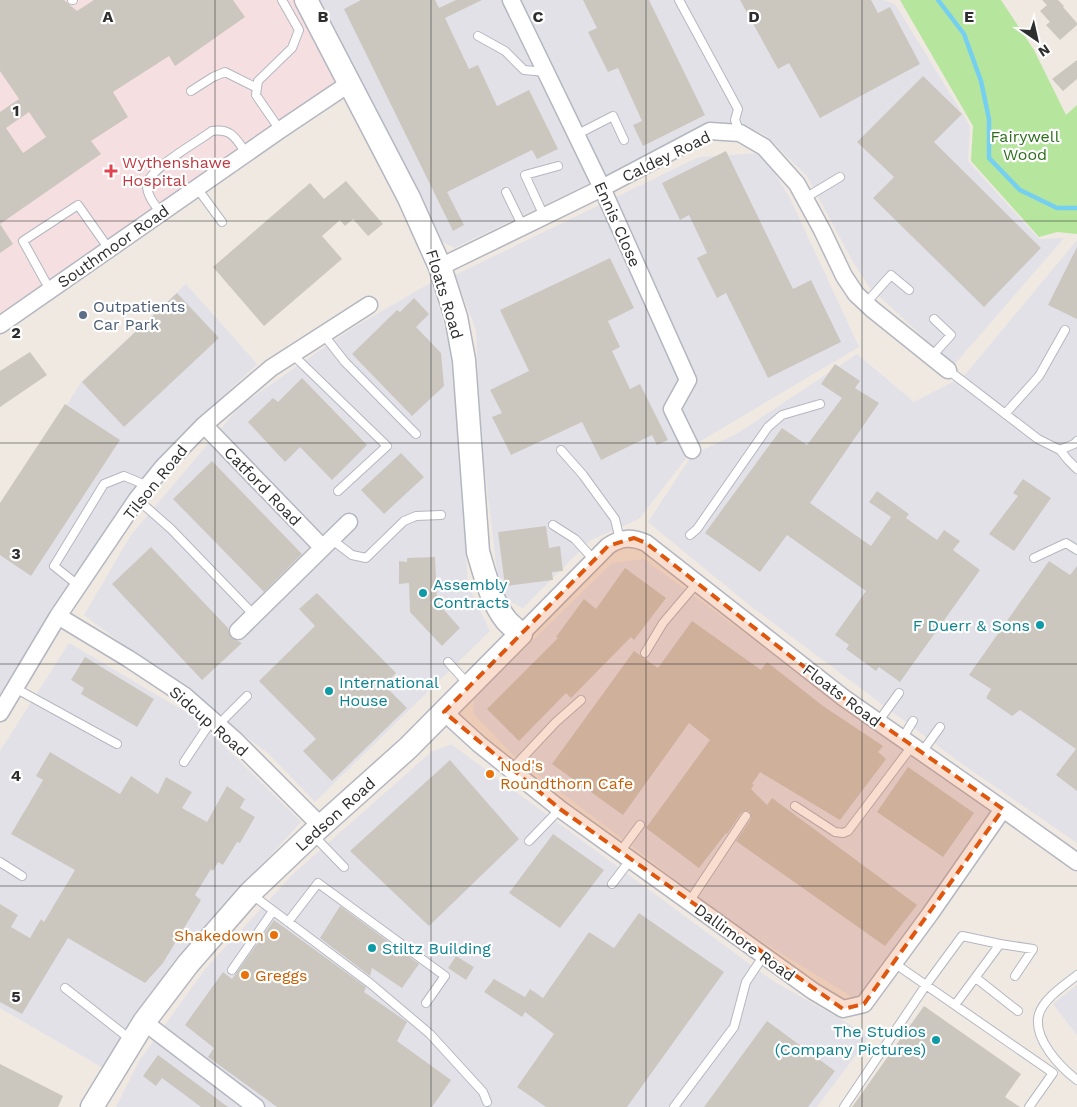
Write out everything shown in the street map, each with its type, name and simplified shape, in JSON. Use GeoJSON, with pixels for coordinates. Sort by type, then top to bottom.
{"type":"FeatureCollection","features":[{"type":"Feature","properties":{"kind":"street","name":"Floats Road"},"geometry":{"type":"LineString","coordinates":[[306,0],[409,198],[440,267],[456,317],[464,360],[478,552],[495,601],[506,620],[521,634]]}},
{"type":"Feature","properties":{"kind":"street","name":"Ennis Close"},"geometry":{"type":"LineString","coordinates":[[511,0],[602,188],[688,380],[672,409],[692,450]]}},
{"type":"Feature","properties":{"kind":"street","name":"Southmoor Road"},"geometry":{"type":"LineString","coordinates":[[0,325],[350,83]]}},
{"type":"Feature","properties":{"kind":"street","name":"Caldey Road"},"geometry":{"type":"LineString","coordinates":[[440,267],[602,188],[710,131],[740,133],[764,147],[797,184],[844,276],[856,294],[948,370]]}},
{"type":"Feature","properties":{"kind":"street","name":"Tilson Road"},"geometry":{"type":"LineString","coordinates":[[0,713],[58,616],[138,499],[163,467],[204,425],[271,368],[369,305]]}},
{"type":"Feature","properties":{"kind":"street","name":"Catford Road"},"geometry":{"type":"LineString","coordinates":[[204,425],[327,543]]}},
{"type":"Feature","properties":{"kind":"street"},"geometry":{"type":"LineString","coordinates":[[238,631],[349,522]]}},
{"type":"Feature","properties":{"kind":"street","name":"Floats Road"},"geometry":{"type":"LineString","coordinates":[[614,543],[634,538],[646,543],[844,698],[1077,862]]}},
{"type":"Feature","properties":{"kind":"street","name":"Ledson Road"},"geometry":{"type":"LineString","coordinates":[[92,1107],[138,1032],[188,964],[250,893],[316,830],[408,748],[594,560],[614,543]]}},
{"type":"Feature","properties":{"kind":"street","name":"Sidcup Road"},"geometry":{"type":"LineString","coordinates":[[58,616],[185,696],[214,723],[316,830]]}},
{"type":"Feature","properties":{"kind":"street","name":"Dallimore Road"},"geometry":{"type":"LineString","coordinates":[[444,712],[479,744],[560,809],[813,991],[843,1009],[864,1004],[1003,809]]}},
{"type":"Feature","properties":{"kind":"street"},"geometry":{"type":"LineString","coordinates":[[138,1032],[256,1107]]}},
{"type":"Feature","properties":{"kind":"lane"},"geometry":{"type":"LineString","coordinates":[[280,130],[256,95],[258,81],[292,48],[298,30],[282,0]]}},
{"type":"Feature","properties":{"kind":"lane"},"geometry":{"type":"LineString","coordinates":[[678,0],[738,110],[735,120],[740,133]]}},
{"type":"Feature","properties":{"kind":"lane"},"geometry":{"type":"LineString","coordinates":[[478,36],[505,51],[524,70],[546,72]]}},
{"type":"Feature","properties":{"kind":"lane"},"geometry":{"type":"LineString","coordinates":[[191,91],[225,72],[257,88]]}},
{"type":"Feature","properties":{"kind":"lane"},"geometry":{"type":"LineString","coordinates":[[576,135],[613,116],[624,140]]}},
{"type":"Feature","properties":{"kind":"lane"},"geometry":{"type":"LineString","coordinates":[[160,213],[149,194],[147,184],[150,177],[166,163],[212,131],[223,129],[230,132],[247,154]]}},
{"type":"Feature","properties":{"kind":"lane"},"geometry":{"type":"LineString","coordinates":[[544,216],[525,175],[558,166]]}},
{"type":"Feature","properties":{"kind":"lane"},"geometry":{"type":"LineString","coordinates":[[805,198],[840,177]]}},
{"type":"Feature","properties":{"kind":"lane"},"geometry":{"type":"LineString","coordinates":[[197,188],[222,222]]}},
{"type":"Feature","properties":{"kind":"lane"},"geometry":{"type":"LineString","coordinates":[[506,192],[523,227]]}},
{"type":"Feature","properties":{"kind":"lane"},"geometry":{"type":"LineString","coordinates":[[50,290],[23,241],[78,205],[109,250]]}},
{"type":"Feature","properties":{"kind":"lane"},"geometry":{"type":"LineString","coordinates":[[866,303],[892,275],[909,290]]}},
{"type":"Feature","properties":{"kind":"lane"},"geometry":{"type":"LineString","coordinates":[[931,357],[951,335],[934,319]]}},
{"type":"Feature","properties":{"kind":"lane"},"geometry":{"type":"LineString","coordinates":[[1005,414],[1039,376],[1065,330]]}},
{"type":"Feature","properties":{"kind":"lane"},"geometry":{"type":"LineString","coordinates":[[323,334],[345,362],[416,434]]}},
{"type":"Feature","properties":{"kind":"lane"},"geometry":{"type":"LineString","coordinates":[[292,354],[387,446],[338,491]]}},
{"type":"Feature","properties":{"kind":"lane"},"geometry":{"type":"LineString","coordinates":[[948,370],[1038,439],[1060,450],[1077,469]]}},
{"type":"Feature","properties":{"kind":"lane"},"geometry":{"type":"LineString","coordinates":[[690,535],[697,529],[768,427],[782,415],[820,404]]}},
{"type":"Feature","properties":{"kind":"lane"},"geometry":{"type":"LineString","coordinates":[[1060,450],[1077,441]]}},
{"type":"Feature","properties":{"kind":"lane"},"geometry":{"type":"LineString","coordinates":[[561,450],[583,475],[615,520],[614,543]]}},
{"type":"Feature","properties":{"kind":"lane"},"geometry":{"type":"LineString","coordinates":[[78,586],[54,566],[104,484],[124,476],[148,486]]}},
{"type":"Feature","properties":{"kind":"lane"},"geometry":{"type":"LineString","coordinates":[[138,499],[171,529],[254,615]]}},
{"type":"Feature","properties":{"kind":"lane"},"geometry":{"type":"LineString","coordinates":[[327,543],[352,555],[366,558],[404,521],[416,516],[441,515]]}},
{"type":"Feature","properties":{"kind":"lane"},"geometry":{"type":"LineString","coordinates":[[553,525],[575,539],[594,560]]}},
{"type":"Feature","properties":{"kind":"lane"},"geometry":{"type":"LineString","coordinates":[[1034,558],[1066,543],[1077,550]]}},
{"type":"Feature","properties":{"kind":"lane"},"geometry":{"type":"LineString","coordinates":[[645,653],[663,623],[697,583]]}},
{"type":"Feature","properties":{"kind":"lane"},"geometry":{"type":"LineString","coordinates":[[448,662],[469,685]]}},
{"type":"Feature","properties":{"kind":"lane"},"geometry":{"type":"LineString","coordinates":[[15,688],[117,744]]}},
{"type":"Feature","properties":{"kind":"lane"},"geometry":{"type":"LineString","coordinates":[[878,722],[899,693]]}},
{"type":"Feature","properties":{"kind":"lane"},"geometry":{"type":"LineString","coordinates":[[184,762],[214,723],[247,696]]}},
{"type":"Feature","properties":{"kind":"lane"},"geometry":{"type":"LineString","coordinates":[[511,770],[556,722],[581,700]]}},
{"type":"Feature","properties":{"kind":"lane"},"geometry":{"type":"LineString","coordinates":[[912,746],[913,721]]}},
{"type":"Feature","properties":{"kind":"lane"},"geometry":{"type":"LineString","coordinates":[[796,806],[835,832],[843,833],[848,831],[912,746],[940,726]]}},
{"type":"Feature","properties":{"kind":"lane"},"geometry":{"type":"LineString","coordinates":[[529,841],[560,809]]}},
{"type":"Feature","properties":{"kind":"lane"},"geometry":{"type":"LineString","coordinates":[[689,902],[746,816]]}},
{"type":"Feature","properties":{"kind":"lane"},"geometry":{"type":"LineString","coordinates":[[612,884],[640,825]]}},
{"type":"Feature","properties":{"kind":"lane"},"geometry":{"type":"LineString","coordinates":[[316,830],[344,867]]}},
{"type":"Feature","properties":{"kind":"lane"},"geometry":{"type":"LineString","coordinates":[[0,862],[22,876]]}},
{"type":"Feature","properties":{"kind":"lane"},"geometry":{"type":"LineString","coordinates":[[288,922],[318,884],[445,976],[426,1003]]}},
{"type":"Feature","properties":{"kind":"lane"},"geometry":{"type":"LineString","coordinates":[[250,893],[371,984],[430,1034],[483,1092],[487,1102]]}},
{"type":"Feature","properties":{"kind":"lane"},"geometry":{"type":"LineString","coordinates":[[232,970],[274,911]]}},
{"type":"Feature","properties":{"kind":"lane"},"geometry":{"type":"LineString","coordinates":[[844,1107],[926,985],[962,936],[1033,949],[1015,976]]}},
{"type":"Feature","properties":{"kind":"lane"},"geometry":{"type":"LineString","coordinates":[[955,1005],[1000,944]]}},
{"type":"Feature","properties":{"kind":"lane"},"geometry":{"type":"LineString","coordinates":[[674,1107],[734,1027],[746,982],[764,955]]}},
{"type":"Feature","properties":{"kind":"lane"},"geometry":{"type":"LineString","coordinates":[[894,963],[1052,1073],[1029,1107]]}},
{"type":"Feature","properties":{"kind":"lane"},"geometry":{"type":"LineString","coordinates":[[1077,975],[1051,996],[1039,1015],[1040,1031],[1046,1047],[1057,1062],[1077,1080]]}},
{"type":"Feature","properties":{"kind":"lane"},"geometry":{"type":"LineString","coordinates":[[976,978],[1018,1011]]}},
{"type":"Feature","properties":{"kind":"lane"},"geometry":{"type":"LineString","coordinates":[[65,988],[138,1032]]}},
{"type":"Feature","properties":{"kind":"highlighted area"},"geometry":{"type":"Polygon","coordinates":[[[634,538],[646,543],[844,698],[1003,809],[864,1004],[843,1009],[560,809],[444,712],[608,546],[634,538]]]}},
{"type":"Feature","properties":{"kind":"shaded area","name":"Wythenshawe Hospital"},"geometry":{"type":"Polygon","coordinates":[[[0,0],[306,0],[350,83],[0,325],[0,0]]]}},
{"type":"Feature","properties":{"kind":"shaded area"},"geometry":{"type":"Polygon","coordinates":[[[317,0],[884,0],[895,4],[970,126],[968,161],[1039,239],[1064,238],[954,365],[870,288],[853,262],[807,176],[764,134],[748,128],[723,124],[623,167],[454,248],[440,240],[317,0]]]}},
{"type":"Feature","properties":{"kind":"shaded area"},"geometry":{"type":"Polygon","coordinates":[[[762,153],[790,198],[859,347],[699,442],[639,519],[591,540],[523,608],[500,597],[481,437],[476,330],[455,275],[699,157],[762,153]]]}},
{"type":"Feature","properties":{"kind":"shaded area"},"geometry":{"type":"Polygon","coordinates":[[[1077,240],[1077,843],[962,764],[748,604],[648,522],[692,455],[738,433],[857,354],[914,402],[964,376],[1077,240]]]}},
{"type":"Feature","properties":{"kind":"shaded area"},"geometry":{"type":"Polygon","coordinates":[[[432,282],[452,355],[468,585],[490,631],[315,802],[269,754],[84,615],[131,535],[240,406],[351,329],[432,282]]]}},
{"type":"Feature","properties":{"kind":"shaded area"},"geometry":{"type":"Polygon","coordinates":[[[186,284],[257,364],[166,451],[52,613],[0,700],[0,510],[82,381],[186,284]]]}},
{"type":"Feature","properties":{"kind":"shaded area"},"geometry":{"type":"Polygon","coordinates":[[[644,559],[847,709],[995,814],[857,1000],[737,926],[517,759],[473,713],[474,698],[612,563],[644,559]]]}},
{"type":"Feature","properties":{"kind":"shaded area"},"geometry":{"type":"Polygon","coordinates":[[[69,643],[196,718],[301,822],[177,957],[103,1068],[0,1008],[0,751],[69,643]]]}},
{"type":"Feature","properties":{"kind":"shaded area"},"geometry":{"type":"Polygon","coordinates":[[[451,744],[773,981],[870,1036],[817,1107],[116,1107],[139,1061],[206,968],[293,874],[431,752],[451,744]]]}},
{"type":"Feature","properties":{"kind":"shaded area"},"geometry":{"type":"Polygon","coordinates":[[[1077,985],[1077,1035],[1053,1004],[1077,985]]]}},
{"type":"Feature","properties":{"kind":"green space","name":"Fairywell Wood"},"geometry":{"type":"Polygon","coordinates":[[[900,0],[1001,0],[1034,50],[1066,115],[1077,105],[1077,234],[1057,232],[1039,237],[971,161],[973,126],[900,0]]]}},
{"type":"Feature","properties":{"kind":"building"},"geometry":{"type":"Polygon","coordinates":[[[0,0],[64,0],[77,11],[94,0],[233,0],[245,17],[175,66],[169,56],[113,92],[128,117],[91,141],[101,154],[0,224],[0,112],[19,99],[0,71],[0,0]],[[29,112],[6,128],[23,153],[46,137],[29,112]]]}},
{"type":"Feature","properties":{"kind":"building"},"geometry":{"type":"Polygon","coordinates":[[[361,0],[435,0],[439,8],[456,0],[482,0],[445,18],[469,69],[478,65],[497,106],[529,90],[558,149],[537,159],[532,150],[447,192],[464,225],[453,231],[344,9],[361,0]]]}},
{"type":"Feature","properties":{"kind":"building"},"geometry":{"type":"Polygon","coordinates":[[[583,0],[649,0],[705,115],[643,146],[633,125],[642,121],[618,68],[608,72],[588,32],[597,28],[583,0]]]}},
{"type":"Feature","properties":{"kind":"building"},"geometry":{"type":"Polygon","coordinates":[[[740,0],[871,0],[878,13],[890,7],[920,64],[820,118],[789,63],[778,69],[740,0]]]}},
{"type":"Feature","properties":{"kind":"building"},"geometry":{"type":"Polygon","coordinates":[[[1042,0],[1058,0],[1077,23],[1060,40],[1046,25],[1050,22],[1040,11],[1047,5],[1042,0]]]}},
{"type":"Feature","properties":{"kind":"building"},"geometry":{"type":"Polygon","coordinates":[[[1077,60],[1077,79],[1063,91],[1052,79],[1077,60]]]}},
{"type":"Feature","properties":{"kind":"building"},"geometry":{"type":"Polygon","coordinates":[[[923,76],[962,114],[934,142],[1041,248],[984,307],[873,198],[894,177],[857,142],[923,76]]]}},
{"type":"Feature","properties":{"kind":"building"},"geometry":{"type":"Polygon","coordinates":[[[726,151],[793,289],[811,280],[841,342],[768,378],[726,293],[717,298],[697,258],[707,253],[689,215],[680,220],[662,183],[726,151]]]}},
{"type":"Feature","properties":{"kind":"building"},"geometry":{"type":"Polygon","coordinates":[[[346,181],[383,224],[368,236],[353,219],[345,226],[340,220],[322,236],[342,259],[264,326],[213,267],[310,183],[324,199],[346,181]]]}},
{"type":"Feature","properties":{"kind":"building"},"geometry":{"type":"Polygon","coordinates":[[[0,224],[13,244],[0,253],[0,224]]]}},
{"type":"Feature","properties":{"kind":"building"},"geometry":{"type":"Polygon","coordinates":[[[1077,247],[1077,319],[1048,305],[1077,247]]]}},
{"type":"Feature","properties":{"kind":"building"},"geometry":{"type":"Polygon","coordinates":[[[610,258],[634,308],[608,321],[620,347],[612,351],[630,389],[640,384],[668,440],[657,445],[652,435],[601,460],[582,422],[511,455],[492,417],[502,413],[490,390],[529,371],[500,310],[610,258]]]}},
{"type":"Feature","properties":{"kind":"building"},"geometry":{"type":"Polygon","coordinates":[[[177,293],[219,338],[124,427],[82,382],[177,293]]]}},
{"type":"Feature","properties":{"kind":"building"},"geometry":{"type":"Polygon","coordinates":[[[414,298],[429,314],[416,327],[441,353],[444,386],[412,416],[352,354],[397,310],[400,312],[414,298]]]}},
{"type":"Feature","properties":{"kind":"building"},"geometry":{"type":"Polygon","coordinates":[[[30,352],[47,375],[0,407],[0,371],[30,352]]]}},
{"type":"Feature","properties":{"kind":"building"},"geometry":{"type":"Polygon","coordinates":[[[835,364],[860,381],[855,388],[879,403],[810,503],[871,546],[891,517],[869,502],[877,491],[909,514],[906,518],[937,540],[944,530],[960,541],[953,550],[980,570],[900,682],[879,667],[876,671],[846,649],[849,645],[835,635],[866,591],[787,535],[760,572],[705,533],[782,428],[807,445],[842,398],[821,384],[835,364]]]}},
{"type":"Feature","properties":{"kind":"building"},"geometry":{"type":"Polygon","coordinates":[[[302,378],[367,445],[332,480],[300,447],[285,462],[248,422],[273,398],[278,402],[302,378]]]}},
{"type":"Feature","properties":{"kind":"building"},"geometry":{"type":"Polygon","coordinates":[[[65,404],[120,440],[31,576],[0,555],[0,503],[65,404]]]}},
{"type":"Feature","properties":{"kind":"building"},"geometry":{"type":"Polygon","coordinates":[[[401,453],[424,477],[384,514],[361,490],[401,453]]]}},
{"type":"Feature","properties":{"kind":"building"},"geometry":{"type":"Polygon","coordinates":[[[212,461],[302,554],[264,592],[173,499],[212,461]]]}},
{"type":"Feature","properties":{"kind":"building"},"geometry":{"type":"Polygon","coordinates":[[[1023,479],[1051,498],[1014,551],[989,534],[1018,496],[1013,493],[1023,479]]]}},
{"type":"Feature","properties":{"kind":"building"},"geometry":{"type":"Polygon","coordinates":[[[546,526],[549,548],[560,546],[563,571],[552,572],[553,580],[505,586],[498,532],[546,526]]]}},
{"type":"Feature","properties":{"kind":"building"},"geometry":{"type":"Polygon","coordinates":[[[151,547],[228,628],[231,638],[242,643],[202,680],[112,584],[151,547]]]}},
{"type":"Feature","properties":{"kind":"building","name":"Assembly Contracts"},"geometry":{"type":"Polygon","coordinates":[[[435,557],[437,602],[460,628],[442,646],[410,612],[409,583],[399,584],[399,561],[407,562],[407,558],[435,557]]]}},
{"type":"Feature","properties":{"kind":"building","name":"F Duerr & Sons"},"geometry":{"type":"Polygon","coordinates":[[[1049,561],[1070,575],[1077,566],[1077,791],[1056,775],[1076,749],[1020,710],[1012,716],[986,698],[991,689],[969,675],[1049,561]]]}},
{"type":"Feature","properties":{"kind":"building"},"geometry":{"type":"Polygon","coordinates":[[[625,568],[666,598],[634,640],[631,637],[571,698],[566,693],[519,741],[487,709],[558,638],[556,637],[584,599],[596,609],[625,568]]]}},
{"type":"Feature","properties":{"kind":"building","name":"International House"},"geometry":{"type":"Polygon","coordinates":[[[317,593],[396,673],[384,685],[407,708],[332,781],[303,751],[316,739],[259,681],[315,626],[299,609],[317,593]]]}},
{"type":"Feature","properties":{"kind":"building"},"geometry":{"type":"Polygon","coordinates":[[[692,621],[761,670],[767,662],[823,706],[883,746],[878,752],[886,759],[840,820],[760,772],[751,789],[767,805],[772,798],[917,905],[885,946],[736,841],[751,819],[749,811],[741,813],[727,834],[699,868],[646,828],[710,740],[689,723],[623,815],[552,764],[634,651],[658,668],[692,621]]]}},
{"type":"Feature","properties":{"kind":"building"},"geometry":{"type":"Polygon","coordinates":[[[85,657],[154,699],[137,727],[81,694],[84,688],[71,680],[85,657]]]}},
{"type":"Feature","properties":{"kind":"building"},"geometry":{"type":"Polygon","coordinates":[[[50,752],[120,794],[131,776],[158,794],[166,777],[192,792],[182,808],[207,822],[227,786],[245,799],[240,808],[255,817],[240,843],[237,842],[223,865],[218,862],[213,871],[211,869],[195,895],[201,900],[163,963],[145,983],[68,938],[22,1014],[0,1002],[0,904],[18,915],[11,927],[30,938],[41,919],[44,922],[75,870],[11,834],[43,780],[36,776],[50,752]]]}},
{"type":"Feature","properties":{"kind":"building"},"geometry":{"type":"Polygon","coordinates":[[[450,760],[519,839],[429,926],[350,851],[450,760]]]}},
{"type":"Feature","properties":{"kind":"building"},"geometry":{"type":"Polygon","coordinates":[[[908,767],[974,813],[943,857],[877,812],[908,767]]]}},
{"type":"Feature","properties":{"kind":"building"},"geometry":{"type":"Polygon","coordinates":[[[553,834],[604,870],[560,928],[509,893],[553,834]]]}},
{"type":"Feature","properties":{"kind":"building","name":"Stiltz Building"},"geometry":{"type":"Polygon","coordinates":[[[340,906],[419,964],[402,988],[372,968],[370,976],[320,938],[340,906]]]}},
{"type":"Feature","properties":{"kind":"building"},"geometry":{"type":"Polygon","coordinates":[[[639,913],[724,972],[627,1107],[546,1107],[517,1087],[554,1034],[525,1012],[522,1017],[484,992],[494,979],[525,997],[530,989],[543,998],[589,932],[614,948],[639,913]]]}},
{"type":"Feature","properties":{"kind":"building"},"geometry":{"type":"Polygon","coordinates":[[[274,920],[366,987],[364,992],[407,1022],[397,1041],[451,1080],[432,1107],[277,1107],[208,1057],[214,1048],[185,1025],[223,972],[232,979],[274,920]]]}},
{"type":"Feature","properties":{"kind":"building"},"geometry":{"type":"Polygon","coordinates":[[[456,956],[474,967],[466,980],[448,968],[456,956]]]}},
{"type":"Feature","properties":{"kind":"building","name":"The Studios (Company Pictures)"},"geometry":{"type":"Polygon","coordinates":[[[924,1006],[1021,1074],[1005,1097],[1020,1107],[852,1107],[924,1006]]]}},
{"type":"Feature","properties":{"kind":"building"},"geometry":{"type":"Polygon","coordinates":[[[767,1021],[835,1071],[808,1107],[704,1107],[767,1021]]]}},
{"type":"Feature","properties":{"kind":"building"},"geometry":{"type":"Polygon","coordinates":[[[158,1055],[228,1107],[201,1107],[162,1078],[156,1086],[143,1076],[158,1055]]]}},
{"type":"Feature","properties":{"kind":"building"},"geometry":{"type":"Polygon","coordinates":[[[0,1064],[63,1096],[58,1107],[0,1107],[0,1064]]]}},
{"type":"Feature","properties":{"kind":"waterway"},"geometry":{"type":"LineString","coordinates":[[938,0],[964,34],[981,81],[989,119],[989,158],[1020,190],[1057,208],[1077,208]]}},
{"type":"Feature","properties":{"kind":"place","name":"Wythenshawe Hospital"},"geometry":{"type":"Point","coordinates":[111,171]}},
{"type":"Feature","properties":{"kind":"place","name":"Outpatients Car Park"},"geometry":{"type":"Point","coordinates":[83,315]}},
{"type":"Feature","properties":{"kind":"place","name":"Assembly Contracts"},"geometry":{"type":"Point","coordinates":[423,593]}},
{"type":"Feature","properties":{"kind":"place","name":"F Duerr & Sons"},"geometry":{"type":"Point","coordinates":[1040,625]}},
{"type":"Feature","properties":{"kind":"place","name":"International House"},"geometry":{"type":"Point","coordinates":[329,691]}},
{"type":"Feature","properties":{"kind":"place","name":"Nod's Roundthorn Cafe"},"geometry":{"type":"Point","coordinates":[490,774]}},
{"type":"Feature","properties":{"kind":"place","name":"Shakedown"},"geometry":{"type":"Point","coordinates":[274,935]}},
{"type":"Feature","properties":{"kind":"place","name":"Stiltz Building"},"geometry":{"type":"Point","coordinates":[372,948]}},
{"type":"Feature","properties":{"kind":"place","name":"Greggs"},"geometry":{"type":"Point","coordinates":[245,975]}},
{"type":"Feature","properties":{"kind":"place","name":"The Studios (Company Pictures)"},"geometry":{"type":"Point","coordinates":[936,1040]}}]}
